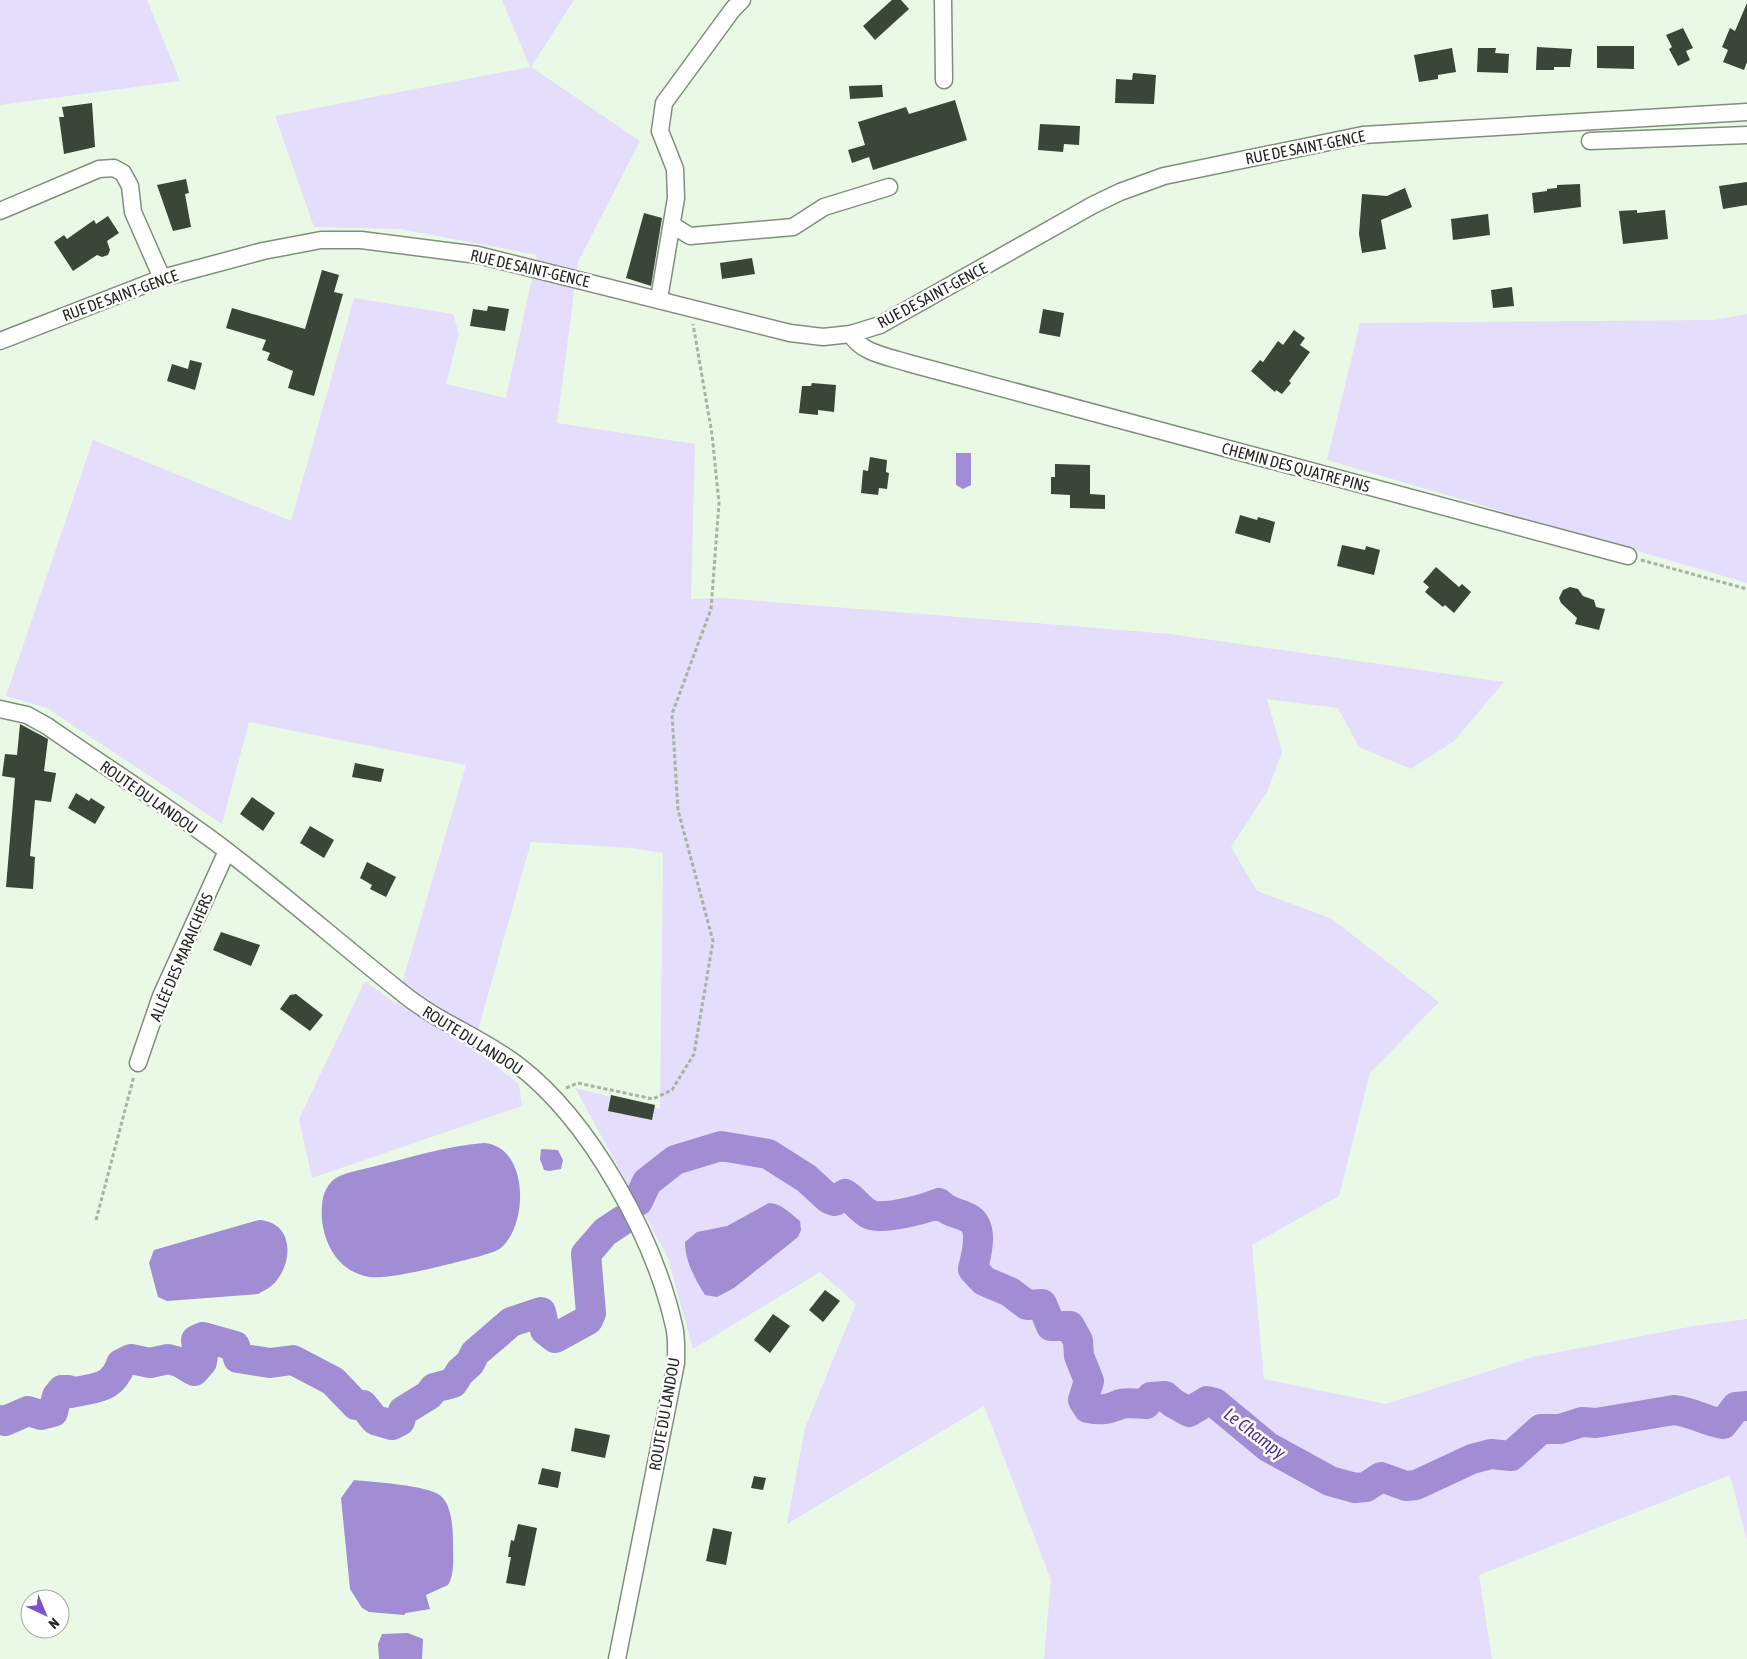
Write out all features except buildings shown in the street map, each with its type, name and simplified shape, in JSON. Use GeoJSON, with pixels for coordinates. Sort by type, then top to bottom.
{"type":"FeatureCollection","features":[{"type":"Feature","properties":{"kind":"street"},"geometry":{"type":"LineString","coordinates":[[659,299],[676,198],[675,169],[660,131],[664,103],[733,9],[742,0]]}},
{"type":"Feature","properties":{"kind":"street"},"geometry":{"type":"LineString","coordinates":[[943,0],[944,80]]}},
{"type":"Feature","properties":{"kind":"street","name":"RUE DE SAINT-GENCE"},"geometry":{"type":"LineString","coordinates":[[0,341],[162,278],[263,251],[322,240],[361,240],[478,255],[790,333],[823,337],[851,334],[880,325],[1093,205],[1120,192],[1164,176],[1363,135],[1747,112]]}},
{"type":"Feature","properties":{"kind":"street"},"geometry":{"type":"LineString","coordinates":[[1590,141],[1747,135]]}},
{"type":"Feature","properties":{"kind":"street"},"geometry":{"type":"LineString","coordinates":[[0,211],[99,169],[114,168],[123,173],[130,186],[133,212],[162,278]]}},
{"type":"Feature","properties":{"kind":"street"},"geometry":{"type":"LineString","coordinates":[[672,225],[690,236],[793,226],[824,207],[889,187]]}},
{"type":"Feature","properties":{"kind":"street","name":"CHEMIN DES QUATRE PINS"},"geometry":{"type":"LineString","coordinates":[[851,334],[854,340],[870,351],[908,363],[1628,556]]}},
{"type":"Feature","properties":{"kind":"street","name":"ROUTE DU LANDOU"},"geometry":{"type":"LineString","coordinates":[[0,709],[26,715],[47,726],[227,851],[416,1005],[518,1065],[551,1094],[576,1122],[598,1152],[656,1265],[675,1328],[676,1363],[617,1659]]}},
{"type":"Feature","properties":{"kind":"street","name":"ALLÉE DES MARAICHERS"},"geometry":{"type":"LineString","coordinates":[[138,1063],[161,996],[227,851]]}},
{"type":"Feature","properties":{"kind":"path"},"geometry":{"type":"LineString","coordinates":[[551,1094],[578,1082],[654,1099],[672,1090],[694,1054],[714,941],[678,810],[672,714],[711,608],[719,503],[712,434],[691,309]]}},
{"type":"Feature","properties":{"kind":"path"},"geometry":{"type":"LineString","coordinates":[[1628,556],[1747,590]]}},
{"type":"Feature","properties":{"kind":"path"},"geometry":{"type":"LineString","coordinates":[[96,1220],[138,1063]]}},
{"type":"Feature","properties":{"kind":"shaded area"},"geometry":{"type":"Polygon","coordinates":[[[0,0],[147,0],[180,81],[0,105],[0,0]]]}},
{"type":"Feature","properties":{"kind":"shaded area"},"geometry":{"type":"Polygon","coordinates":[[[502,0],[574,0],[531,67],[640,141],[578,262],[557,423],[695,444],[691,599],[723,598],[1170,634],[1504,682],[1454,741],[1411,769],[1359,747],[1338,708],[1267,699],[1282,752],[1267,792],[1231,847],[1257,891],[1332,919],[1439,1002],[1370,1073],[1339,1196],[1252,1245],[1264,1379],[1386,1404],[1533,1357],[1694,1326],[1747,1319],[1747,1541],[1730,1475],[1479,1575],[1492,1659],[1044,1659],[1051,1580],[984,1406],[787,1524],[805,1428],[856,1304],[820,1272],[693,1349],[667,1256],[575,1088],[660,1109],[663,853],[632,848],[531,842],[473,1048],[519,1084],[522,1106],[312,1178],[299,1119],[365,981],[396,1004],[466,765],[249,722],[222,824],[47,708],[6,696],[93,440],[291,521],[354,298],[453,314],[459,334],[446,384],[506,398],[537,255],[401,229],[314,227],[275,116],[530,67],[502,0]]]}},
{"type":"Feature","properties":{"kind":"shaded area"},"geometry":{"type":"Polygon","coordinates":[[[1747,314],[1747,583],[1327,460],[1360,323],[1715,320],[1747,314]]]}},
{"type":"Feature","properties":{"kind":"shaded area"},"geometry":{"type":"Polygon","coordinates":[[[956,453],[971,453],[971,485],[963,489],[956,485],[956,453]]]}},
{"type":"Feature","properties":{"kind":"shaded area"},"geometry":{"type":"Polygon","coordinates":[[[484,1143],[499,1147],[509,1157],[516,1171],[520,1187],[517,1221],[511,1235],[500,1249],[441,1266],[380,1277],[369,1277],[350,1270],[336,1257],[324,1230],[322,1202],[325,1191],[336,1178],[353,1171],[427,1153],[484,1143]]]}},
{"type":"Feature","properties":{"kind":"shaded area"},"geometry":{"type":"Polygon","coordinates":[[[541,1149],[558,1150],[563,1160],[561,1169],[544,1170],[540,1159],[541,1149]]]}},
{"type":"Feature","properties":{"kind":"shaded area"},"geometry":{"type":"Polygon","coordinates":[[[769,1203],[782,1207],[800,1221],[801,1230],[798,1237],[734,1288],[717,1297],[705,1295],[689,1263],[685,1242],[697,1232],[727,1226],[769,1203]]]}},
{"type":"Feature","properties":{"kind":"shaded area"},"geometry":{"type":"Polygon","coordinates":[[[259,1220],[270,1222],[278,1227],[284,1234],[287,1242],[286,1262],[277,1280],[271,1286],[258,1294],[167,1301],[158,1297],[149,1263],[154,1250],[259,1220]]]}},
{"type":"Feature","properties":{"kind":"shaded area"},"geometry":{"type":"Polygon","coordinates":[[[354,1480],[424,1489],[434,1492],[445,1500],[450,1512],[452,1525],[453,1570],[448,1585],[426,1595],[430,1609],[404,1615],[369,1612],[362,1608],[350,1589],[341,1498],[354,1480]]]}},
{"type":"Feature","properties":{"kind":"shaded area"},"geometry":{"type":"Polygon","coordinates":[[[408,1633],[423,1639],[422,1659],[379,1659],[378,1644],[382,1634],[408,1633]]]}},
{"type":"Feature","properties":{"kind":"waterway","name":"Le Champy"},"geometry":{"type":"LineString","coordinates":[[638,1201],[647,1182],[675,1160],[721,1146],[768,1154],[806,1178],[829,1199],[835,1201],[845,1194],[865,1212],[875,1216],[903,1213],[939,1203],[948,1210],[966,1217],[974,1223],[977,1229],[978,1242],[973,1269],[984,1281],[1010,1292],[1027,1305],[1042,1304],[1051,1326],[1070,1326],[1078,1341],[1079,1356],[1089,1381],[1083,1400],[1088,1408],[1102,1409],[1124,1403],[1146,1404],[1151,1397],[1165,1396],[1189,1412],[1207,1401],[1215,1403],[1268,1447],[1330,1481],[1355,1488],[1366,1487],[1381,1477],[1406,1486],[1416,1485],[1472,1459],[1491,1454],[1511,1456],[1541,1429],[1560,1429],[1582,1422],[1596,1423],[1674,1410],[1723,1424],[1736,1407],[1747,1406]]}},
{"type":"Feature","properties":{"kind":"waterway","name":"Le Champy"},"geometry":{"type":"LineString","coordinates":[[0,1420],[5,1421],[28,1411],[41,1415],[53,1412],[57,1396],[62,1390],[68,1390],[71,1393],[102,1386],[113,1379],[121,1364],[131,1359],[150,1363],[168,1359],[179,1362],[194,1371],[202,1362],[203,1355],[197,1347],[196,1340],[203,1337],[235,1346],[238,1358],[270,1363],[293,1360],[333,1381],[356,1405],[363,1405],[375,1420],[392,1425],[400,1421],[403,1411],[429,1395],[434,1388],[453,1383],[460,1372],[470,1363],[475,1353],[511,1322],[541,1312],[545,1330],[555,1338],[588,1320],[591,1313],[586,1254],[605,1232],[623,1220]]}}]}
